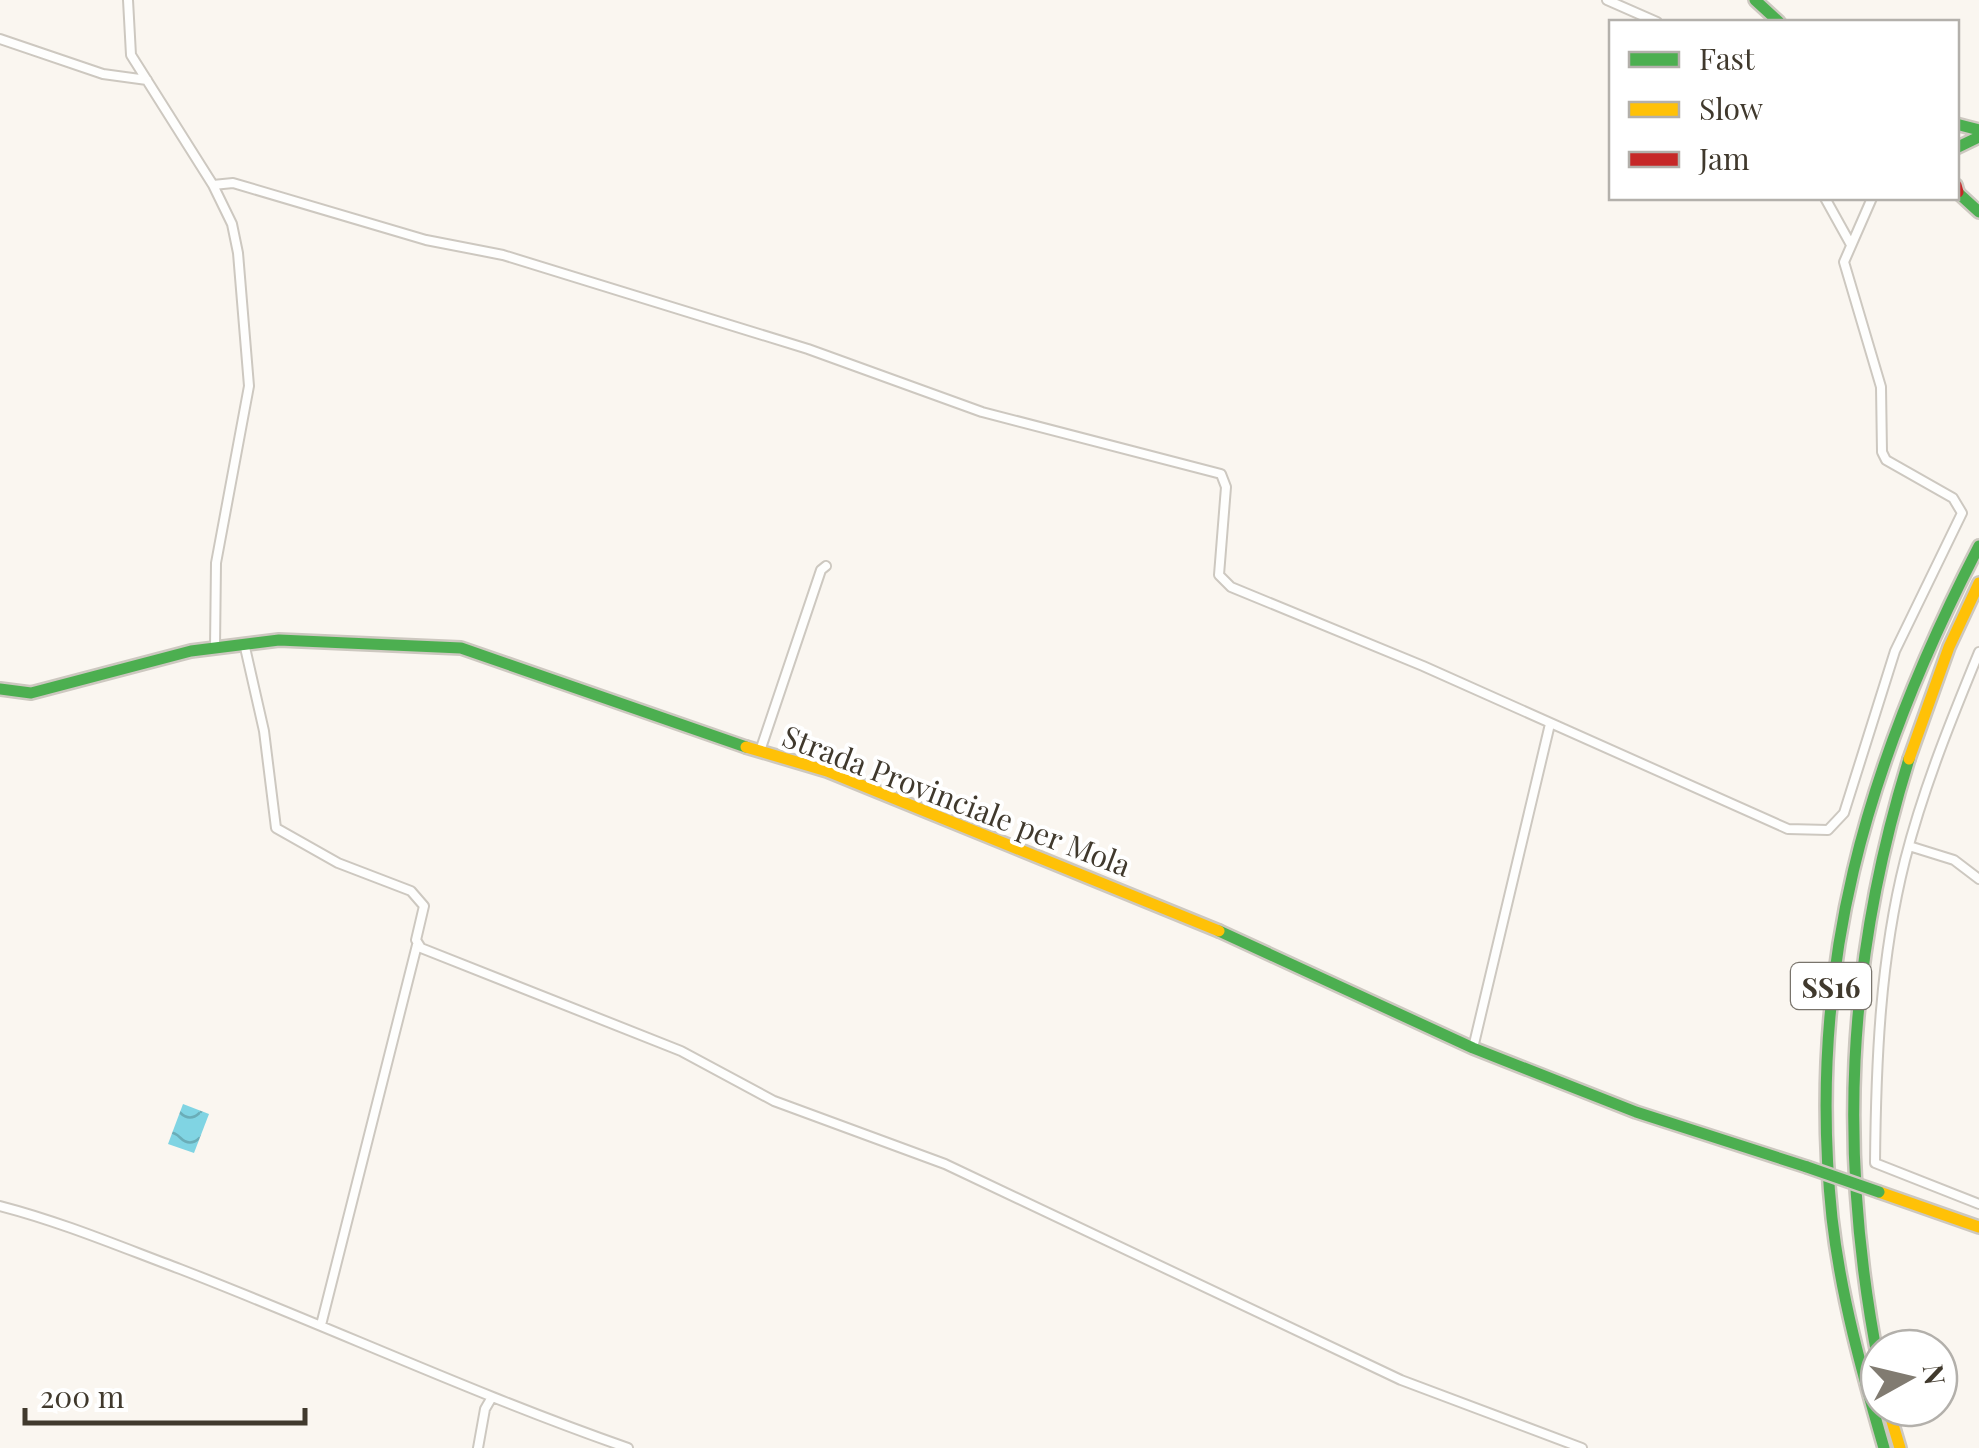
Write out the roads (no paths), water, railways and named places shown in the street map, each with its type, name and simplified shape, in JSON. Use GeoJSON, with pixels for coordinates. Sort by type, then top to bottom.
{"type":"FeatureCollection","features":[{"type":"Feature","properties":{"kind":"main road"},"geometry":{"type":"LineString","coordinates":[[1755,0],[1777,20]]}},
{"type":"Feature","properties":{"kind":"main road"},"geometry":{"type":"LineString","coordinates":[[1959,146],[1979,134]]}},
{"type":"Feature","properties":{"kind":"main road"},"geometry":{"type":"LineString","coordinates":[[1959,192],[1979,212]]}},
{"type":"Feature","properties":{"kind":"main road","name":"SS16"},"geometry":{"type":"LineString","coordinates":[[1884,1448],[1856,1348],[1834,1228],[1826,1118],[1828,1013],[1849,869],[1889,735],[1923,650],[1979,546]]}},
{"type":"Feature","properties":{"kind":"main road","name":"SS16"},"geometry":{"type":"LineString","coordinates":[[1872,1328],[1863,1287],[1851,1153],[1855,1053],[1890,836],[1921,724],[1979,583]]}},
{"type":"Feature","properties":{"kind":"main road"},"geometry":{"type":"LineString","coordinates":[[1954,639],[1979,615]]}},
{"type":"Feature","properties":{"kind":"main road","name":"Strada Provinciale per Mola"},"geometry":{"type":"LineString","coordinates":[[0,689],[44,690],[244,643],[350,641],[461,648],[827,771],[1219,931],[1473,1048],[1636,1112],[1979,1227]]}},
{"type":"Feature","properties":{"kind":"street"},"geometry":{"type":"LineString","coordinates":[[128,0],[130,54],[213,185],[232,224],[238,252],[249,386],[216,563],[215,647]]}},
{"type":"Feature","properties":{"kind":"street"},"geometry":{"type":"LineString","coordinates":[[1608,0],[1653,20]]}},
{"type":"Feature","properties":{"kind":"street"},"geometry":{"type":"LineString","coordinates":[[0,39],[103,74],[148,80]]}},
{"type":"Feature","properties":{"kind":"street"},"geometry":{"type":"LineString","coordinates":[[213,185],[233,183],[426,240],[503,256],[824,354],[982,412],[1221,474],[1226,487],[1219,575],[1224,582],[1768,823],[1816,832],[1828,830],[1844,813],[1896,652],[1962,512],[1954,498],[1886,460],[1882,452],[1881,387],[1844,262],[1871,200]]}},
{"type":"Feature","properties":{"kind":"street"},"geometry":{"type":"LineString","coordinates":[[1826,200],[1850,243]]}},
{"type":"Feature","properties":{"kind":"street"},"geometry":{"type":"LineString","coordinates":[[760,751],[820,570],[826,566]]}},
{"type":"Feature","properties":{"kind":"street"},"geometry":{"type":"LineString","coordinates":[[244,643],[264,732],[276,828],[338,863],[411,891],[424,906],[322,1325]]}},
{"type":"Feature","properties":{"kind":"street"},"geometry":{"type":"LineString","coordinates":[[1979,652],[1935,763],[1909,846],[1882,996],[1876,1163],[1979,1204]]}},
{"type":"Feature","properties":{"kind":"street"},"geometry":{"type":"LineString","coordinates":[[1473,1048],[1550,724]]}},
{"type":"Feature","properties":{"kind":"street"},"geometry":{"type":"LineString","coordinates":[[1909,846],[1954,860],[1979,878]]}},
{"type":"Feature","properties":{"kind":"street"},"geometry":{"type":"LineString","coordinates":[[417,945],[681,1051],[762,1096],[954,1168],[1402,1380],[1582,1448]]}},
{"type":"Feature","properties":{"kind":"street"},"geometry":{"type":"LineString","coordinates":[[0,1206],[45,1217],[628,1448]]}},
{"type":"Feature","properties":{"kind":"street"},"geometry":{"type":"LineString","coordinates":[[478,1448],[485,1409],[492,1397]]}},
{"type":"Feature","properties":{"kind":"water"},"geometry":{"type":"Polygon","coordinates":[[[183,1104],[209,1114],[194,1153],[168,1144],[183,1104]]]}}]}
